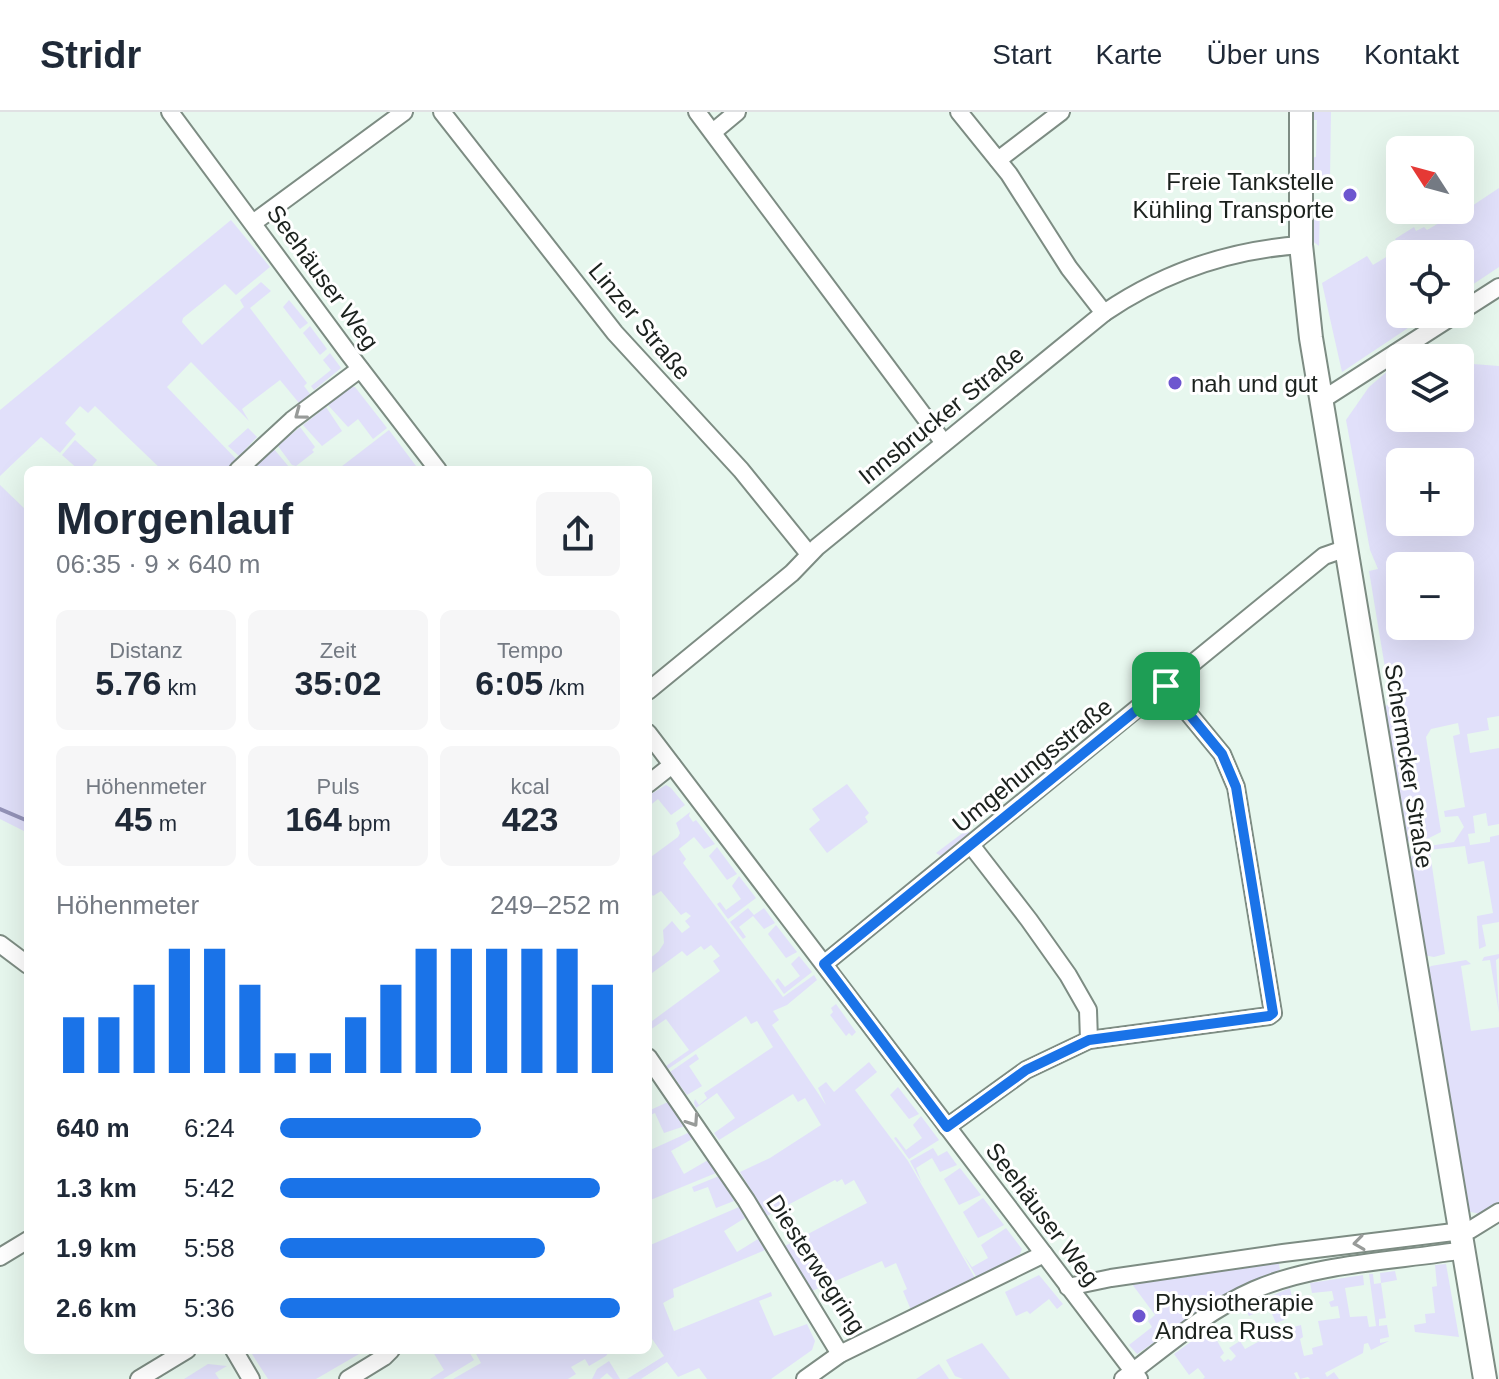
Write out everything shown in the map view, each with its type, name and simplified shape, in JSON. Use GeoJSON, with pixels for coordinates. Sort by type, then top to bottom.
{"type":"FeatureCollection","features":[{"type":"Feature","properties":{"kind":"main road","name":"Schermcker Straße"},"geometry":{"type":"LineString","coordinates":[[1301,112],[1301,245],[1309,323],[1485,1379]]}},
{"type":"Feature","properties":{"kind":"street","name":"Seehäuser Weg"},"geometry":{"type":"LineString","coordinates":[[170,112],[435,466]]}},
{"type":"Feature","properties":{"kind":"street"},"geometry":{"type":"LineString","coordinates":[[253,223],[404,112]]}},
{"type":"Feature","properties":{"kind":"street","name":"Linzer Straße"},"geometry":{"type":"LineString","coordinates":[[442,112],[615,333],[741,470],[809,554]]}},
{"type":"Feature","properties":{"kind":"street"},"geometry":{"type":"LineString","coordinates":[[697,112],[944,443]]}},
{"type":"Feature","properties":{"kind":"street"},"geometry":{"type":"LineString","coordinates":[[713,132],[737,112]]}},
{"type":"Feature","properties":{"kind":"street"},"geometry":{"type":"LineString","coordinates":[[959,112],[998,160],[1069,268],[1104,313]]}},
{"type":"Feature","properties":{"kind":"street"},"geometry":{"type":"LineString","coordinates":[[998,160],[1061,112]]}},
{"type":"Feature","properties":{"kind":"street","name":"Innsbrucker Straße"},"geometry":{"type":"LineString","coordinates":[[652,688],[792,573],[809,554],[1104,313],[1170,274],[1259,248],[1301,245]]}},
{"type":"Feature","properties":{"kind":"street"},"geometry":{"type":"LineString","coordinates":[[1474,303],[1499,287]]}},
{"type":"Feature","properties":{"kind":"street"},"geometry":{"type":"LineString","coordinates":[[1322,400],[1435,328]]}},
{"type":"Feature","properties":{"kind":"street"},"geometry":{"type":"LineString","coordinates":[[242,466],[292,420],[360,369]]}},
{"type":"Feature","properties":{"kind":"street","name":"Umgehungsstraße"},"geometry":{"type":"LineString","coordinates":[[824,964],[1324,556],[1347,548]]}},
{"type":"Feature","properties":{"kind":"street"},"geometry":{"type":"LineString","coordinates":[[947,1127],[1026,1070],[1089,1040],[1273,1013],[1236,787],[1222,754],[1166,686]]}},
{"type":"Feature","properties":{"kind":"street","name":"Seehäuser Weg"},"geometry":{"type":"LineString","coordinates":[[652,738],[1044,1254],[1132,1376]]}},
{"type":"Feature","properties":{"kind":"street"},"geometry":{"type":"LineString","coordinates":[[652,781],[672,765]]}},
{"type":"Feature","properties":{"kind":"street"},"geometry":{"type":"LineString","coordinates":[[971,845],[1068,975],[1088,1010],[1089,1040]]}},
{"type":"Feature","properties":{"kind":"street"},"geometry":{"type":"LineString","coordinates":[[0,944],[24,962]]}},
{"type":"Feature","properties":{"kind":"street","name":"Diesterwegring"},"geometry":{"type":"LineString","coordinates":[[652,1063],[746,1200],[840,1354],[1044,1254]]}},
{"type":"Feature","properties":{"kind":"street"},"geometry":{"type":"LineString","coordinates":[[1132,1376],[1217,1311],[1269,1284],[1463,1241],[1499,1212]]}},
{"type":"Feature","properties":{"kind":"street"},"geometry":{"type":"LineString","coordinates":[[1068,1287],[1283,1253],[1463,1241]]}},
{"type":"Feature","properties":{"kind":"street"},"geometry":{"type":"LineString","coordinates":[[0,1257],[24,1242]]}},
{"type":"Feature","properties":{"kind":"street"},"geometry":{"type":"LineString","coordinates":[[139,1379],[180,1354]]}},
{"type":"Feature","properties":{"kind":"street"},"geometry":{"type":"LineString","coordinates":[[236,1354],[251,1379]]}},
{"type":"Feature","properties":{"kind":"street"},"geometry":{"type":"LineString","coordinates":[[348,1379],[387,1354]]}},
{"type":"Feature","properties":{"kind":"street"},"geometry":{"type":"LineString","coordinates":[[805,1379],[840,1354]]}},
{"type":"Feature","properties":{"kind":"shaded area"},"geometry":{"type":"Polygon","coordinates":[[[1309,112],[1331,112],[1330,180],[1320,180],[1319,191],[1311,185],[1309,158],[1316,157],[1317,120],[1309,120],[1309,112]]]}},
{"type":"Feature","properties":{"kind":"shaded area"},"geometry":{"type":"Polygon","coordinates":[[[1499,188],[1499,267],[1474,284],[1474,240],[1395,239],[1414,227],[1416,231],[1424,227],[1427,230],[1437,224],[1474,224],[1474,205],[1499,188]]]}},
{"type":"Feature","properties":{"kind":"shaded area"},"geometry":{"type":"Polygon","coordinates":[[[1320,205],[1319,246],[1311,240],[1311,208],[1320,205]]]}},
{"type":"Feature","properties":{"kind":"shaded area"},"geometry":{"type":"Polygon","coordinates":[[[231,220],[270,267],[236,295],[225,284],[182,322],[202,345],[244,307],[240,300],[261,282],[271,291],[250,308],[307,383],[304,386],[310,394],[299,403],[280,380],[242,409],[249,421],[191,362],[167,387],[236,459],[230,466],[158,466],[95,406],[88,413],[80,406],[65,423],[76,434],[60,453],[41,437],[0,476],[0,410],[231,220]]]}},
{"type":"Feature","properties":{"kind":"shaded area"},"geometry":{"type":"Polygon","coordinates":[[[1367,256],[1373,265],[1386,257],[1386,328],[1408,328],[1342,372],[1322,283],[1367,256]]]}},
{"type":"Feature","properties":{"kind":"shaded area"},"geometry":{"type":"Polygon","coordinates":[[[289,300],[308,323],[300,329],[283,307],[289,300]]]}},
{"type":"Feature","properties":{"kind":"shaded area"},"geometry":{"type":"Polygon","coordinates":[[[310,326],[327,349],[320,355],[303,333],[310,326]]]}},
{"type":"Feature","properties":{"kind":"shaded area"},"geometry":{"type":"Polygon","coordinates":[[[330,353],[341,368],[314,390],[311,386],[331,370],[323,360],[330,353]]]}},
{"type":"Feature","properties":{"kind":"shaded area"},"geometry":{"type":"Polygon","coordinates":[[[1474,364],[1499,366],[1499,716],[1487,718],[1489,730],[1467,734],[1470,753],[1499,748],[1499,824],[1488,826],[1486,813],[1473,816],[1475,833],[1468,834],[1470,845],[1490,842],[1490,837],[1499,835],[1499,922],[1482,925],[1486,946],[1479,949],[1477,916],[1493,913],[1484,861],[1468,864],[1465,846],[1409,852],[1411,849],[1454,842],[1464,827],[1458,816],[1445,817],[1444,811],[1465,807],[1453,736],[1460,734],[1458,723],[1431,729],[1426,737],[1441,832],[1425,840],[1404,842],[1381,707],[1391,704],[1369,571],[1378,569],[1370,550],[1346,420],[1369,387],[1386,373],[1386,432],[1474,432],[1474,364]]]}},
{"type":"Feature","properties":{"kind":"shaded area"},"geometry":{"type":"Polygon","coordinates":[[[355,387],[387,428],[373,439],[358,419],[348,427],[328,405],[355,387]]]}},
{"type":"Feature","properties":{"kind":"shaded area"},"geometry":{"type":"Polygon","coordinates":[[[326,407],[342,431],[322,446],[303,425],[326,407]]]}},
{"type":"Feature","properties":{"kind":"shaded area"},"geometry":{"type":"Polygon","coordinates":[[[300,427],[315,447],[314,452],[296,466],[278,446],[300,427]]]}},
{"type":"Feature","properties":{"kind":"shaded area"},"geometry":{"type":"Polygon","coordinates":[[[248,428],[257,437],[239,456],[228,446],[248,428]]]}},
{"type":"Feature","properties":{"kind":"shaded area"},"geometry":{"type":"Polygon","coordinates":[[[389,430],[416,466],[342,466],[389,430]]]}},
{"type":"Feature","properties":{"kind":"shaded area"},"geometry":{"type":"Polygon","coordinates":[[[75,440],[97,460],[92,466],[74,466],[62,455],[75,440]]]}},
{"type":"Feature","properties":{"kind":"shaded area"},"geometry":{"type":"Polygon","coordinates":[[[274,449],[288,466],[258,466],[274,449]]]}},
{"type":"Feature","properties":{"kind":"shaded area"},"geometry":{"type":"Polygon","coordinates":[[[0,485],[24,508],[24,831],[0,819],[0,485]]]}},
{"type":"Feature","properties":{"kind":"shaded area"},"geometry":{"type":"Polygon","coordinates":[[[847,784],[869,813],[865,817],[868,822],[827,853],[809,829],[820,820],[812,809],[847,784]]]}},
{"type":"Feature","properties":{"kind":"shaded area"},"geometry":{"type":"Polygon","coordinates":[[[666,785],[685,805],[671,815],[658,799],[652,804],[652,794],[666,785]]]}},
{"type":"Feature","properties":{"kind":"shaded area"},"geometry":{"type":"Polygon","coordinates":[[[690,812],[693,822],[696,820],[715,844],[704,849],[694,837],[679,849],[686,859],[683,863],[783,997],[814,975],[817,980],[787,1005],[773,1011],[779,1020],[772,1025],[826,1105],[818,1088],[826,1082],[834,1092],[869,1062],[877,1072],[855,1090],[908,1161],[975,1278],[911,1310],[903,1291],[907,1289],[896,1263],[885,1268],[882,1261],[812,1291],[785,1246],[867,1203],[854,1180],[845,1185],[842,1179],[835,1180],[767,1216],[740,1172],[770,1158],[821,1125],[805,1098],[798,1102],[793,1094],[719,1140],[714,1133],[735,1118],[717,1093],[696,1108],[695,1099],[699,1105],[707,1098],[704,1093],[773,1047],[757,1021],[751,1024],[746,1016],[668,1069],[666,1066],[689,1050],[666,1019],[652,1029],[652,1021],[720,971],[713,961],[720,956],[711,945],[704,950],[701,946],[687,956],[682,951],[652,973],[652,957],[664,943],[663,930],[672,921],[682,933],[690,927],[685,921],[691,916],[686,912],[681,915],[661,891],[652,895],[652,856],[678,837],[680,833],[676,823],[690,812]]]}},
{"type":"Feature","properties":{"kind":"shaded area"},"geometry":{"type":"Polygon","coordinates":[[[968,829],[970,836],[944,858],[936,853],[968,829]]]}},
{"type":"Feature","properties":{"kind":"shaded area"},"geometry":{"type":"Polygon","coordinates":[[[717,847],[737,874],[727,880],[709,856],[717,847]]]}},
{"type":"Feature","properties":{"kind":"shaded area"},"geometry":{"type":"Polygon","coordinates":[[[1430,853],[1445,954],[1434,957],[1423,955],[1407,857],[1430,853]]]}},
{"type":"Feature","properties":{"kind":"shaded area"},"geometry":{"type":"Polygon","coordinates":[[[739,876],[756,898],[728,919],[717,904],[720,902],[726,910],[741,899],[732,886],[739,876]]]}},
{"type":"Feature","properties":{"kind":"shaded area"},"geometry":{"type":"Polygon","coordinates":[[[748,908],[754,915],[764,908],[775,923],[764,929],[753,916],[739,927],[746,937],[743,939],[730,922],[748,908]]]}},
{"type":"Feature","properties":{"kind":"shaded area"},"geometry":{"type":"Polygon","coordinates":[[[776,925],[797,952],[786,958],[768,934],[776,925]]]}},
{"type":"Feature","properties":{"kind":"shaded area"},"geometry":{"type":"Polygon","coordinates":[[[1499,954],[1496,960],[1499,1013],[1490,960],[1482,961],[1484,957],[1499,954]]]}},
{"type":"Feature","properties":{"kind":"shaded area"},"geometry":{"type":"Polygon","coordinates":[[[799,956],[812,972],[784,994],[775,981],[778,978],[785,987],[800,976],[791,964],[799,956]]]}},
{"type":"Feature","properties":{"kind":"shaded area"},"geometry":{"type":"Polygon","coordinates":[[[1466,960],[1471,964],[1461,966],[1471,1031],[1499,1027],[1499,1203],[1480,1214],[1466,1207],[1426,971],[1431,966],[1466,960]]]}},
{"type":"Feature","properties":{"kind":"shaded area"},"geometry":{"type":"Polygon","coordinates":[[[836,1004],[856,1032],[852,1036],[849,1033],[846,1036],[830,1015],[833,1012],[831,1008],[836,1004]]]}},
{"type":"Feature","properties":{"kind":"shaded area"},"geometry":{"type":"Polygon","coordinates":[[[696,1054],[699,1059],[689,1066],[702,1086],[687,1095],[670,1072],[696,1054]]]}},
{"type":"Feature","properties":{"kind":"shaded area"},"geometry":{"type":"Polygon","coordinates":[[[898,1087],[919,1114],[909,1119],[890,1095],[898,1087]]]}},
{"type":"Feature","properties":{"kind":"shaded area"},"geometry":{"type":"Polygon","coordinates":[[[668,1102],[685,1126],[664,1133],[652,1109],[668,1102]]]}},
{"type":"Feature","properties":{"kind":"shaded area"},"geometry":{"type":"Polygon","coordinates":[[[921,1116],[939,1140],[909,1159],[894,1138],[906,1150],[922,1138],[913,1125],[921,1116]]]}},
{"type":"Feature","properties":{"kind":"shaded area"},"geometry":{"type":"Polygon","coordinates":[[[690,1132],[694,1138],[671,1151],[684,1174],[708,1160],[716,1173],[652,1199],[652,1149],[690,1132]]]}},
{"type":"Feature","properties":{"kind":"shaded area"},"geometry":{"type":"Polygon","coordinates":[[[933,1148],[938,1156],[947,1151],[957,1165],[940,1172],[932,1158],[916,1168],[922,1183],[910,1161],[933,1148]]]}},
{"type":"Feature","properties":{"kind":"shaded area"},"geometry":{"type":"Polygon","coordinates":[[[960,1168],[981,1195],[959,1205],[944,1179],[960,1168]]]}},
{"type":"Feature","properties":{"kind":"shaded area"},"geometry":{"type":"Polygon","coordinates":[[[719,1176],[734,1201],[716,1208],[708,1187],[694,1192],[692,1187],[719,1176]]]}},
{"type":"Feature","properties":{"kind":"shaded area"},"geometry":{"type":"Polygon","coordinates":[[[983,1198],[1004,1225],[978,1238],[963,1212],[983,1198]]]}},
{"type":"Feature","properties":{"kind":"shaded area"},"geometry":{"type":"Polygon","coordinates":[[[739,1207],[745,1218],[724,1231],[737,1252],[758,1239],[765,1250],[673,1289],[674,1297],[663,1303],[674,1331],[771,1292],[772,1296],[759,1301],[774,1336],[807,1324],[815,1341],[812,1350],[771,1379],[707,1379],[699,1368],[678,1377],[667,1362],[641,1379],[627,1379],[664,1356],[652,1339],[652,1244],[739,1207]]]}},
{"type":"Feature","properties":{"kind":"shaded area"},"geometry":{"type":"Polygon","coordinates":[[[1006,1228],[1022,1249],[1020,1254],[977,1278],[963,1254],[972,1267],[988,1258],[981,1245],[1006,1228]]]}},
{"type":"Feature","properties":{"kind":"shaded area"},"geometry":{"type":"Polygon","coordinates":[[[1278,1259],[1280,1270],[1245,1284],[1213,1302],[1137,1354],[1129,1345],[1152,1327],[1148,1321],[1155,1315],[1129,1280],[1107,1283],[1109,1287],[1105,1290],[1100,1284],[1090,1291],[1087,1287],[1093,1283],[1278,1259]]]}},
{"type":"Feature","properties":{"kind":"shaded area"},"geometry":{"type":"Polygon","coordinates":[[[1446,1264],[1459,1337],[1415,1332],[1414,1325],[1426,1323],[1425,1314],[1435,1313],[1432,1287],[1437,1286],[1435,1265],[1446,1264]]]}},
{"type":"Feature","properties":{"kind":"shaded area"},"geometry":{"type":"Polygon","coordinates":[[[1395,1271],[1397,1280],[1381,1283],[1380,1273],[1395,1271]]]}},
{"type":"Feature","properties":{"kind":"shaded area"},"geometry":{"type":"Polygon","coordinates":[[[1369,1274],[1373,1274],[1374,1284],[1381,1283],[1386,1318],[1379,1319],[1379,1326],[1387,1325],[1389,1337],[1380,1339],[1380,1343],[1389,1341],[1371,1350],[1368,1343],[1364,1344],[1363,1353],[1325,1373],[1327,1377],[1334,1372],[1339,1379],[1300,1379],[1297,1372],[1294,1373],[1297,1379],[1203,1379],[1205,1377],[1198,1368],[1189,1375],[1174,1354],[1210,1328],[1224,1353],[1220,1357],[1224,1362],[1228,1359],[1231,1361],[1236,1356],[1229,1348],[1240,1341],[1245,1349],[1276,1332],[1301,1325],[1304,1356],[1313,1354],[1312,1348],[1323,1345],[1318,1321],[1340,1318],[1338,1306],[1331,1307],[1329,1302],[1334,1300],[1332,1291],[1312,1293],[1310,1283],[1363,1275],[1364,1285],[1345,1288],[1350,1317],[1367,1316],[1369,1327],[1376,1326],[1369,1274]]]}},
{"type":"Feature","properties":{"kind":"shaded area"},"geometry":{"type":"Polygon","coordinates":[[[1039,1275],[1063,1304],[1057,1309],[1049,1299],[1030,1314],[1027,1311],[1016,1316],[1005,1292],[1039,1275]]]}},
{"type":"Feature","properties":{"kind":"shaded area"},"geometry":{"type":"Polygon","coordinates":[[[1290,1288],[1292,1297],[1278,1301],[1284,1320],[1276,1323],[1269,1307],[1249,1316],[1244,1307],[1290,1288]]]}},
{"type":"Feature","properties":{"kind":"shaded area"},"geometry":{"type":"Polygon","coordinates":[[[982,1343],[1010,1379],[963,1379],[955,1376],[946,1360],[982,1343]]]}},
{"type":"Feature","properties":{"kind":"shaded area"},"geometry":{"type":"Polygon","coordinates":[[[252,1354],[359,1354],[316,1379],[268,1379],[252,1354]]]}},
{"type":"Feature","properties":{"kind":"shaded area"},"geometry":{"type":"Polygon","coordinates":[[[434,1354],[470,1354],[474,1360],[443,1379],[430,1379],[444,1370],[434,1354]]]}},
{"type":"Feature","properties":{"kind":"shaded area"},"geometry":{"type":"Polygon","coordinates":[[[476,1354],[607,1354],[589,1366],[585,1359],[571,1367],[576,1374],[568,1379],[453,1379],[481,1363],[476,1354]]]}},
{"type":"Feature","properties":{"kind":"shaded area"},"geometry":{"type":"Polygon","coordinates":[[[609,1361],[620,1379],[613,1379],[607,1373],[600,1379],[592,1379],[597,1369],[609,1361]]]}},
{"type":"Feature","properties":{"kind":"shaded area"},"geometry":{"type":"Polygon","coordinates":[[[208,1364],[227,1366],[215,1373],[219,1379],[184,1379],[208,1364]]]}},
{"type":"Feature","properties":{"kind":"shaded area"},"geometry":{"type":"Polygon","coordinates":[[[939,1364],[949,1379],[916,1379],[939,1364]]]}},
{"type":"Feature","properties":{"kind":"waterway"},"geometry":{"type":"LineString","coordinates":[[0,809],[24,819]]}},
{"type":"Feature","properties":{"kind":"place","name":"Freie Tankstelle Kühling Transporte"},"geometry":{"type":"Point","coordinates":[1350,195]}},
{"type":"Feature","properties":{"kind":"place","name":"nah und gut"},"geometry":{"type":"Point","coordinates":[1175,383]}},
{"type":"Feature","properties":{"kind":"place","name":"Physiotherapie Andrea Russ"},"geometry":{"type":"Point","coordinates":[1139,1316]}},
{"type":"Feature","properties":{"kind":"route"},"geometry":{"type":"LineString","coordinates":[[1166,686],[1222,754],[1236,787],[1273,1013],[1089,1040],[1026,1070],[947,1127],[824,964],[1166,686]]}}]}
